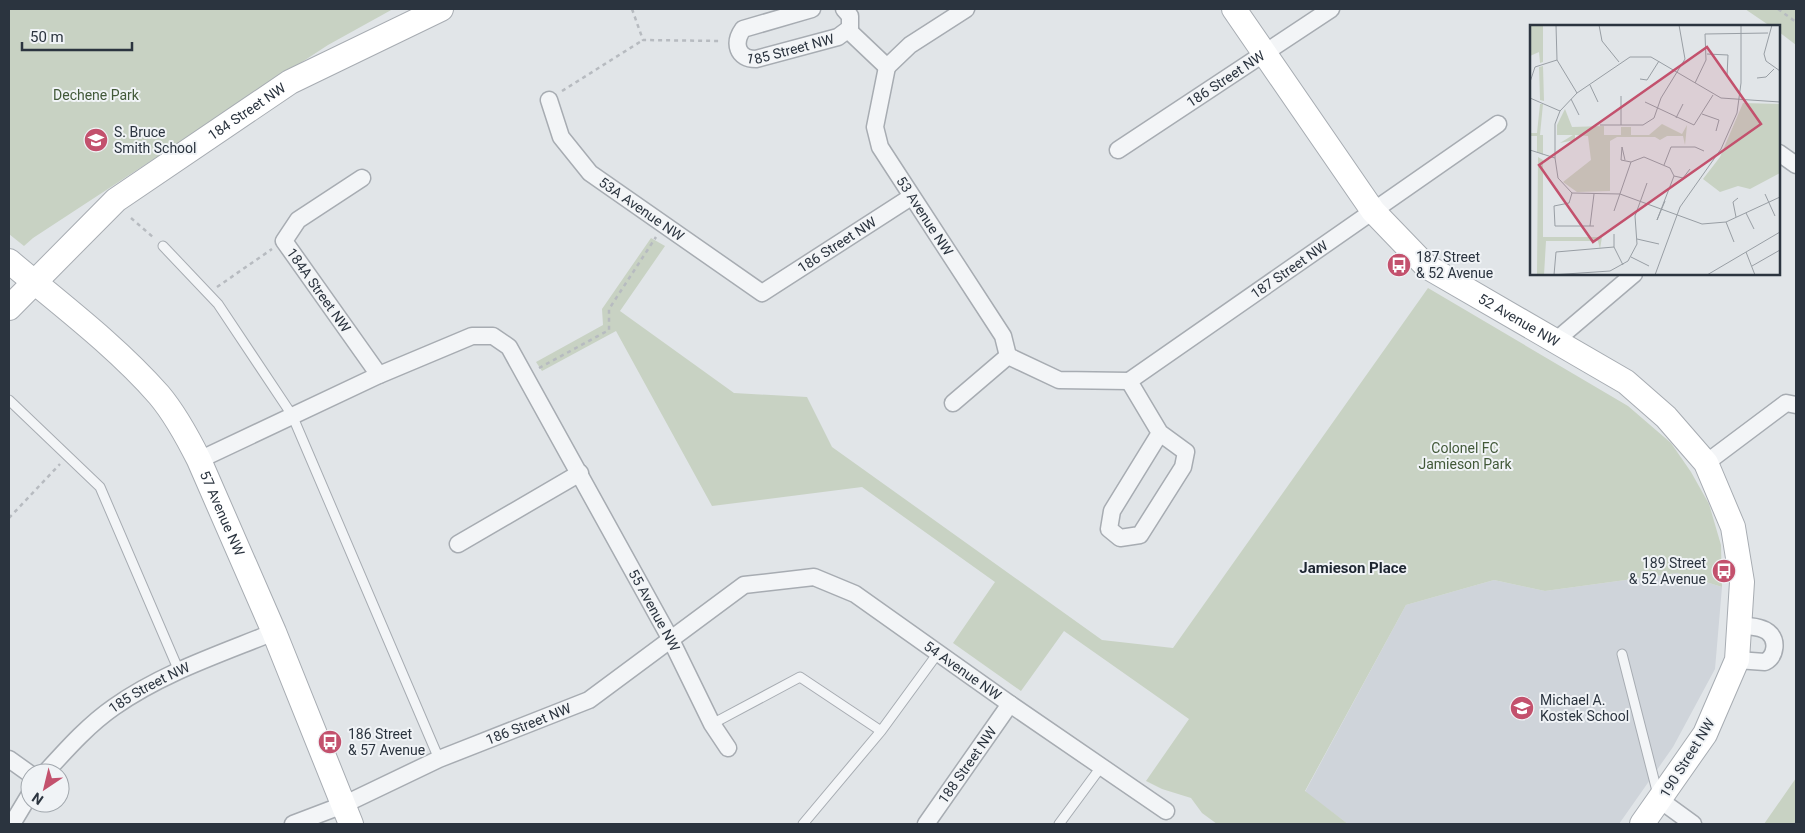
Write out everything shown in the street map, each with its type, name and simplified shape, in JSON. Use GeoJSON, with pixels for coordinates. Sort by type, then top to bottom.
{"type":"FeatureCollection","features":[{"type":"Feature","properties":{"kind":"street","name":"184 Street NW"},"geometry":{"type":"LineString","coordinates":[[9,308],[33,281],[116,200],[282,87],[441,9]]}},
{"type":"Feature","properties":{"kind":"street","name":"185 Street NW"},"geometry":{"type":"LineString","coordinates":[[812,9],[747,27],[740,32],[736,42],[738,51],[744,57],[756,58],[838,37],[848,30],[850,16],[844,9]]}},
{"type":"Feature","properties":{"kind":"street"},"geometry":{"type":"LineString","coordinates":[[887,67],[910,46],[966,9]]}},
{"type":"Feature","properties":{"kind":"street","name":"52 Avenue NW"},"geometry":{"type":"LineString","coordinates":[[1234,9],[1374,211],[1426,266],[1554,342],[1626,382],[1666,417],[1706,463],[1733,527]]}},
{"type":"Feature","properties":{"kind":"street","name":"186 Street NW"},"geometry":{"type":"LineString","coordinates":[[1118,150],[1331,9]]}},
{"type":"Feature","properties":{"kind":"street","name":"185 Street NW"},"geometry":{"type":"LineString","coordinates":[[848,30],[887,67]]}},
{"type":"Feature","properties":{"kind":"street","name":"53 Avenue NW"},"geometry":{"type":"LineString","coordinates":[[887,67],[875,127],[880,146],[911,197],[1003,336],[1008,356]]}},
{"type":"Feature","properties":{"kind":"street","name":"53A Avenue NW"},"geometry":{"type":"LineString","coordinates":[[548,100],[561,137],[590,174],[762,293]]}},
{"type":"Feature","properties":{"kind":"street","name":"187 Street NW"},"geometry":{"type":"LineString","coordinates":[[1128,381],[1498,124]]}},
{"type":"Feature","properties":{"kind":"street"},"geometry":{"type":"LineString","coordinates":[[1780,153],[1796,165]]}},
{"type":"Feature","properties":{"kind":"street","name":"184A Street NW"},"geometry":{"type":"LineString","coordinates":[[362,178],[298,220],[284,241],[378,375]]}},
{"type":"Feature","properties":{"kind":"street","name":"186 Street NW"},"geometry":{"type":"LineString","coordinates":[[762,293],[911,197]]}},
{"type":"Feature","properties":{"kind":"street","name":"57 Avenue NW"},"geometry":{"type":"LineString","coordinates":[[9,261],[126,360],[160,397],[200,460],[274,632],[347,814]]}},
{"type":"Feature","properties":{"kind":"street"},"geometry":{"type":"LineString","coordinates":[[1554,342],[1633,275]]}},
{"type":"Feature","properties":{"kind":"street","name":"55 Avenue NW"},"geometry":{"type":"LineString","coordinates":[[378,375],[472,336],[493,336],[509,347],[671,640],[712,724],[728,748]]}},
{"type":"Feature","properties":{"kind":"street"},"geometry":{"type":"LineString","coordinates":[[953,404],[1008,356],[1059,380],[1128,381],[1160,433],[1186,452],[1183,467],[1140,535],[1120,538],[1109,529],[1112,511],[1160,433]]}},
{"type":"Feature","properties":{"kind":"street"},"geometry":{"type":"LineString","coordinates":[[200,460],[378,375]]}},
{"type":"Feature","properties":{"kind":"street"},"geometry":{"type":"LineString","coordinates":[[1706,463],[1786,403],[1796,405]]}},
{"type":"Feature","properties":{"kind":"street"},"geometry":{"type":"LineString","coordinates":[[458,544],[580,473]]}},
{"type":"Feature","properties":{"kind":"street","name":"190 Street NW"},"geometry":{"type":"LineString","coordinates":[[1642,824],[1705,734],[1737,660],[1741,625],[1742,582],[1733,527]]}},
{"type":"Feature","properties":{"kind":"street","name":"54 Avenue NW"},"geometry":{"type":"LineString","coordinates":[[744,585],[814,578],[855,594],[1010,704],[1166,810]]}},
{"type":"Feature","properties":{"kind":"street","name":"186 Street NW"},"geometry":{"type":"LineString","coordinates":[[293,824],[347,814],[439,759],[589,700],[744,585]]}},
{"type":"Feature","properties":{"kind":"street"},"geometry":{"type":"LineString","coordinates":[[1737,660],[1765,662],[1772,656],[1775,648],[1773,639],[1768,632],[1741,625]]}},
{"type":"Feature","properties":{"kind":"street","name":"185 Street NW"},"geometry":{"type":"LineString","coordinates":[[54,763],[70,745],[113,707],[179,671],[274,632]]}},
{"type":"Feature","properties":{"kind":"street","name":"188 Street NW"},"geometry":{"type":"LineString","coordinates":[[926,824],[1010,704]]}},
{"type":"Feature","properties":{"kind":"street"},"geometry":{"type":"LineString","coordinates":[[9,758],[20,766]]}},
{"type":"Feature","properties":{"kind":"street"},"geometry":{"type":"LineString","coordinates":[[1660,800],[1693,824]]}},
{"type":"Feature","properties":{"kind":"street"},"geometry":{"type":"LineString","coordinates":[[12,824],[20,811]]}},
{"type":"Feature","properties":{"kind":"lane"},"geometry":{"type":"LineString","coordinates":[[163,246],[209,293],[292,415],[439,759]]}},
{"type":"Feature","properties":{"kind":"lane"},"geometry":{"type":"LineString","coordinates":[[9,400],[100,487],[179,671]]}},
{"type":"Feature","properties":{"kind":"lane"},"geometry":{"type":"LineString","coordinates":[[803,824],[881,731],[938,653]]}},
{"type":"Feature","properties":{"kind":"lane"},"geometry":{"type":"LineString","coordinates":[[1622,654],[1660,800]]}},
{"type":"Feature","properties":{"kind":"lane"},"geometry":{"type":"LineString","coordinates":[[712,724],[800,677],[881,731]]}},
{"type":"Feature","properties":{"kind":"lane"},"geometry":{"type":"LineString","coordinates":[[1059,824],[1101,766]]}},
{"type":"Feature","properties":{"kind":"path"},"geometry":{"type":"LineString","coordinates":[[632,9],[643,40]]}},
{"type":"Feature","properties":{"kind":"path"},"geometry":{"type":"LineString","coordinates":[[1778,9],[1796,22]]}},
{"type":"Feature","properties":{"kind":"path"},"geometry":{"type":"LineString","coordinates":[[548,100],[643,40],[736,42]]}},
{"type":"Feature","properties":{"kind":"path"},"geometry":{"type":"LineString","coordinates":[[131,218],[163,246]]}},
{"type":"Feature","properties":{"kind":"path"},"geometry":{"type":"LineString","coordinates":[[525,375],[609,330],[609,309],[664,225]]}},
{"type":"Feature","properties":{"kind":"path"},"geometry":{"type":"LineString","coordinates":[[209,293],[284,241]]}},
{"type":"Feature","properties":{"kind":"path"},"geometry":{"type":"LineString","coordinates":[[9,518],[68,455]]}},
{"type":"Feature","properties":{"kind":"shaded area","name":"Michael A. Kostek School"},"geometry":{"type":"Polygon","coordinates":[[[1677,573],[1722,587],[1715,669],[1673,747],[1619,824],[1348,824],[1305,792],[1406,605],[1494,580],[1545,591],[1677,573]]]}},
{"type":"Feature","properties":{"kind":"green space","name":"Dechene Park"},"geometry":{"type":"Polygon","coordinates":[[[9,9],[393,9],[328,45],[33,238],[24,246],[9,234],[9,9]]]}},
{"type":"Feature","properties":{"kind":"green space"},"geometry":{"type":"Polygon","coordinates":[[[1745,9],[1796,9],[1796,45],[1780,33],[1780,25],[1769,25],[1745,9]]]}},
{"type":"Feature","properties":{"kind":"green space","name":"Colonel FC Jamieson Park"},"geometry":{"type":"Polygon","coordinates":[[[651,238],[665,246],[620,311],[734,393],[807,397],[832,447],[1102,640],[1173,648],[1428,288],[1628,406],[1671,443],[1691,472],[1709,504],[1721,545],[1722,587],[1677,573],[1545,591],[1494,580],[1406,605],[1305,791],[1348,824],[1217,824],[1202,813],[1191,798],[1162,789],[1146,781],[1189,719],[1064,631],[1021,691],[953,643],[995,582],[862,487],[712,506],[616,331],[542,371],[536,362],[603,325],[602,309],[651,238]]]}},
{"type":"Feature","properties":{"kind":"green space"},"geometry":{"type":"Polygon","coordinates":[[[1796,778],[1796,824],[1764,824],[1796,778]]]}},
{"type":"Feature","properties":{"kind":"place","name":"S. Bruce Smith School"},"geometry":{"type":"Point","coordinates":[96,140]}},
{"type":"Feature","properties":{"kind":"place","name":"187 Street & 52 Avenue"},"geometry":{"type":"Point","coordinates":[1399,265]}},
{"type":"Feature","properties":{"kind":"place","name":"189 Street & 52 Avenue"},"geometry":{"type":"Point","coordinates":[1724,571]}},
{"type":"Feature","properties":{"kind":"place","name":"Michael A. Kostek School"},"geometry":{"type":"Point","coordinates":[1522,708]}},
{"type":"Feature","properties":{"kind":"place","name":"186 Street & 57 Avenue"},"geometry":{"type":"Point","coordinates":[330,742]}},
{"type":"Feature","properties":{"kind":"district","name":"Jamieson Place"},"geometry":{"type":"Point","coordinates":[1353,568]}}]}
